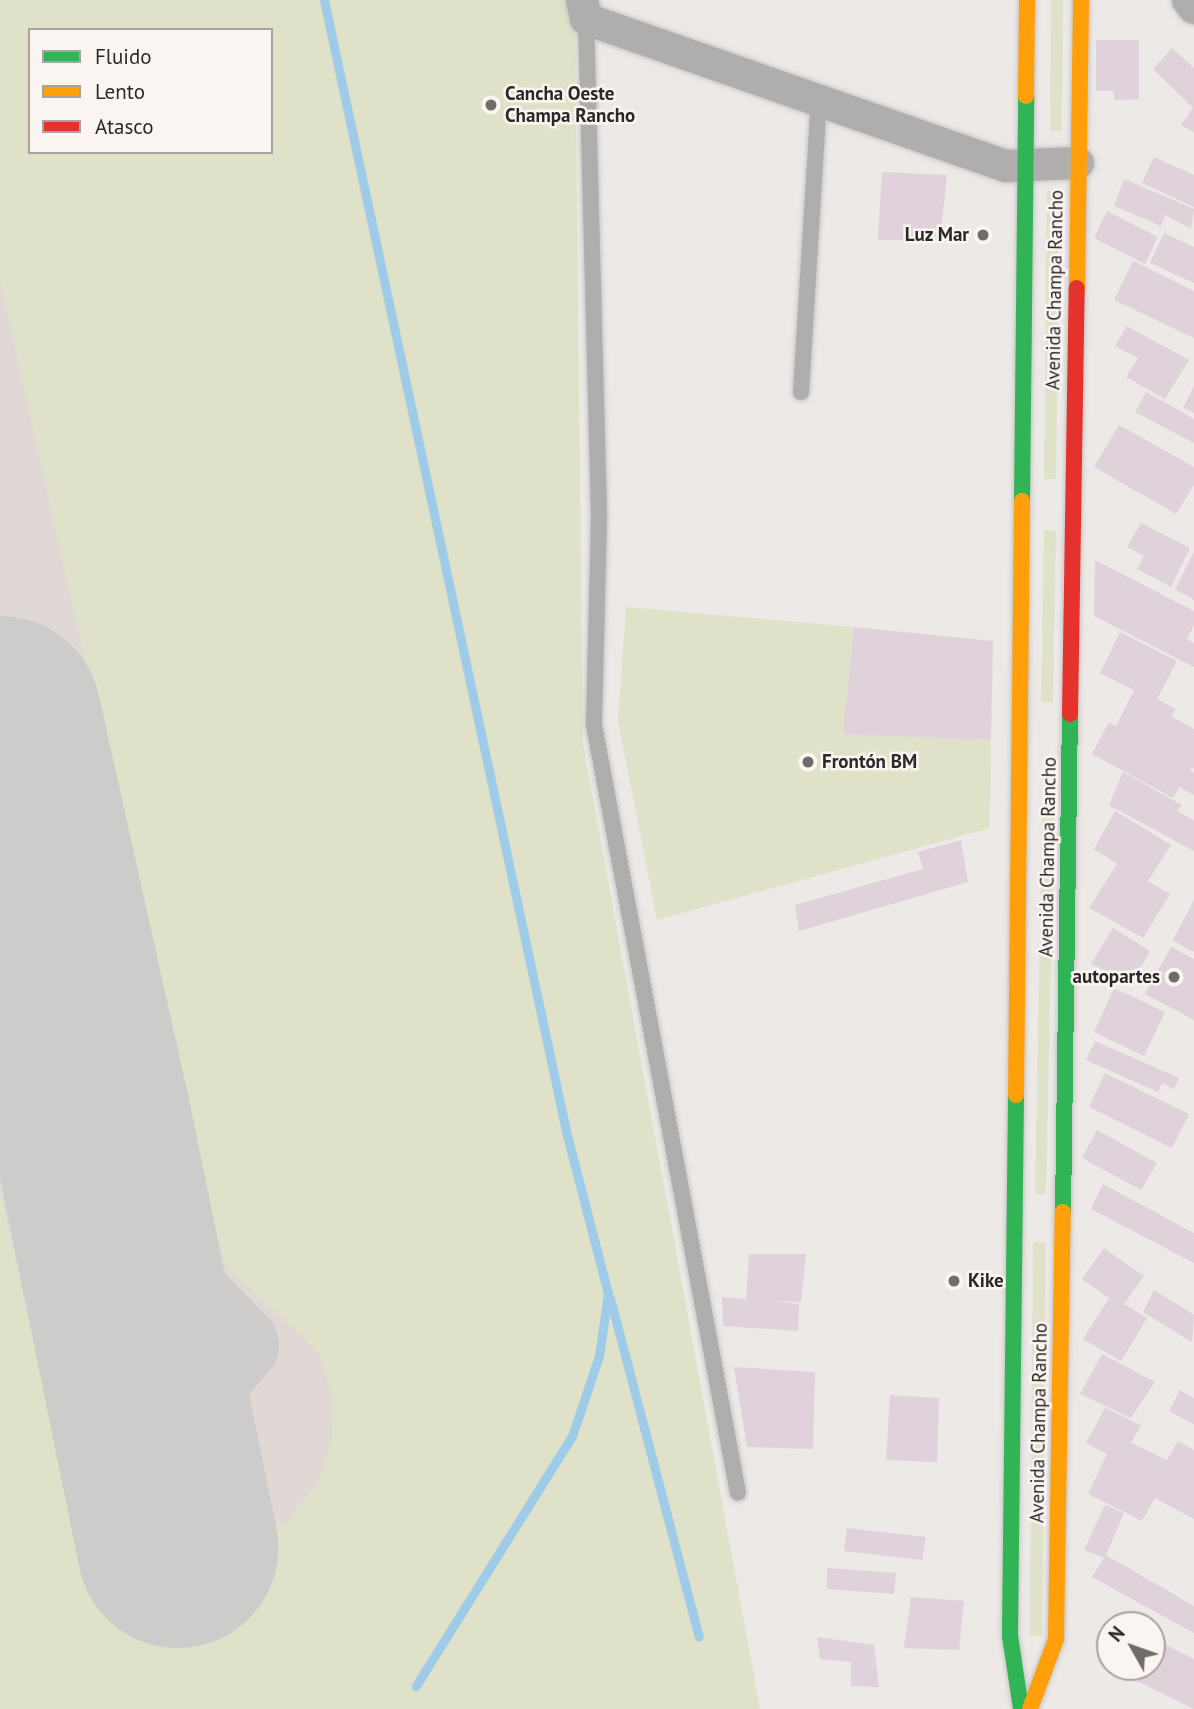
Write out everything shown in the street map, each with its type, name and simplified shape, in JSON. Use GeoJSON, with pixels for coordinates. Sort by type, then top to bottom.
{"type":"FeatureCollection","features":[{"type":"Feature","properties":{"kind":"main road","name":"Avenida Champa Rancho"},"geometry":{"type":"LineString","coordinates":[[1021,1709],[1010,1636],[1028,1219],[1033,768],[1024,167],[1027,0]]}},
{"type":"Feature","properties":{"kind":"main road","name":"Avenida Champa Rancho"},"geometry":{"type":"LineString","coordinates":[[1030,1709],[1056,1639],[1070,769],[1067,507],[1081,0]]}},
{"type":"Feature","properties":{"kind":"main road"},"geometry":{"type":"LineString","coordinates":[[1033,768],[1070,769]]}},
{"type":"Feature","properties":{"kind":"main road"},"geometry":{"type":"LineString","coordinates":[[1028,1219],[1064,1217]]}},
{"type":"Feature","properties":{"kind":"street"},"geometry":{"type":"LineString","coordinates":[[1188,0],[1194,8]]}},
{"type":"Feature","properties":{"kind":"street"},"geometry":{"type":"LineString","coordinates":[[584,10],[819,101],[1006,166],[1078,163]]}},
{"type":"Feature","properties":{"kind":"lane"},"geometry":{"type":"LineString","coordinates":[[584,10],[592,120],[599,517],[594,725],[738,1493]]}},
{"type":"Feature","properties":{"kind":"lane"},"geometry":{"type":"LineString","coordinates":[[801,392],[819,101]]}},
{"type":"Feature","properties":{"kind":"shaded area"},"geometry":{"type":"Polygon","coordinates":[[[0,0],[385,0],[457,1709],[0,1709],[0,0]]]}},
{"type":"Feature","properties":{"kind":"green space"},"geometry":{"type":"Polygon","coordinates":[[[0,0],[569,0],[575,32],[583,744],[760,1709],[0,1709],[0,1190],[84,1567],[286,1523],[321,1477],[332,1436],[333,1398],[319,1352],[229,1269],[212,1228],[0,281],[0,0]]]}},
{"type":"Feature","properties":{"kind":"green space"},"geometry":{"type":"Polygon","coordinates":[[[1051,0],[1063,0],[1062,131],[1050,131],[1051,0]]]}},
{"type":"Feature","properties":{"kind":"green space"},"geometry":{"type":"Polygon","coordinates":[[[1047,191],[1059,191],[1056,479],[1044,479],[1047,191]]]}},
{"type":"Feature","properties":{"kind":"green space"},"geometry":{"type":"Polygon","coordinates":[[[1044,530],[1056,531],[1053,702],[1041,702],[1044,530]]]}},
{"type":"Feature","properties":{"kind":"green space","name":"Frontón BM"},"geometry":{"type":"Polygon","coordinates":[[[626,607],[854,627],[844,734],[991,740],[990,828],[657,920],[618,721],[626,607]]]}},
{"type":"Feature","properties":{"kind":"green space"},"geometry":{"type":"Polygon","coordinates":[[[1042,817],[1054,817],[1046,1194],[1035,1194],[1042,817]]]}},
{"type":"Feature","properties":{"kind":"green space"},"geometry":{"type":"Polygon","coordinates":[[[1033,1242],[1046,1242],[1042,1636],[1030,1635],[1033,1242]]]}},
{"type":"Feature","properties":{"kind":"building"},"geometry":{"type":"Polygon","coordinates":[[[1096,40],[1139,40],[1139,99],[1114,100],[1114,91],[1096,91],[1096,40]]]}},
{"type":"Feature","properties":{"kind":"building"},"geometry":{"type":"Polygon","coordinates":[[[1172,48],[1194,68],[1194,132],[1181,125],[1193,108],[1153,69],[1172,48]]]}},
{"type":"Feature","properties":{"kind":"building"},"geometry":{"type":"Polygon","coordinates":[[[1154,157],[1194,175],[1194,207],[1142,183],[1154,157]]]}},
{"type":"Feature","properties":{"kind":"building"},"geometry":{"type":"Polygon","coordinates":[[[882,172],[947,175],[940,240],[878,240],[882,172]]]}},
{"type":"Feature","properties":{"kind":"building"},"geometry":{"type":"Polygon","coordinates":[[[1124,179],[1194,209],[1191,229],[1165,215],[1161,226],[1114,206],[1124,179]]]}},
{"type":"Feature","properties":{"kind":"building"},"geometry":{"type":"Polygon","coordinates":[[[1107,211],[1158,237],[1145,264],[1094,238],[1107,211]]]}},
{"type":"Feature","properties":{"kind":"building"},"geometry":{"type":"Polygon","coordinates":[[[1164,233],[1194,247],[1194,283],[1150,263],[1164,233]]]}},
{"type":"Feature","properties":{"kind":"building"},"geometry":{"type":"Polygon","coordinates":[[[1133,261],[1194,291],[1194,338],[1114,300],[1133,261]]]}},
{"type":"Feature","properties":{"kind":"building"},"geometry":{"type":"Polygon","coordinates":[[[1127,326],[1189,360],[1165,399],[1126,377],[1138,358],[1115,346],[1127,326]]]}},
{"type":"Feature","properties":{"kind":"building"},"geometry":{"type":"Polygon","coordinates":[[[1194,386],[1194,413],[1183,408],[1194,386]]]}},
{"type":"Feature","properties":{"kind":"building"},"geometry":{"type":"Polygon","coordinates":[[[1146,392],[1194,419],[1194,443],[1135,412],[1146,392]]]}},
{"type":"Feature","properties":{"kind":"building"},"geometry":{"type":"Polygon","coordinates":[[[1119,425],[1194,467],[1194,485],[1176,514],[1094,467],[1119,425]]]}},
{"type":"Feature","properties":{"kind":"building"},"geometry":{"type":"Polygon","coordinates":[[[1141,523],[1190,548],[1171,587],[1137,569],[1144,556],[1127,547],[1141,523]]]}},
{"type":"Feature","properties":{"kind":"building"},"geometry":{"type":"Polygon","coordinates":[[[1194,552],[1194,600],[1175,589],[1194,552]]]}},
{"type":"Feature","properties":{"kind":"building"},"geometry":{"type":"Polygon","coordinates":[[[1095,560],[1194,611],[1194,625],[1187,639],[1194,643],[1194,667],[1094,616],[1095,560]]]}},
{"type":"Feature","properties":{"kind":"building"},"geometry":{"type":"Polygon","coordinates":[[[854,627],[993,641],[991,740],[843,734],[854,627]]]}},
{"type":"Feature","properties":{"kind":"building"},"geometry":{"type":"Polygon","coordinates":[[[1120,632],[1177,661],[1157,699],[1176,709],[1171,716],[1194,729],[1194,768],[1189,770],[1194,773],[1194,795],[1179,787],[1173,798],[1092,754],[1109,722],[1116,726],[1134,690],[1100,673],[1120,632]]]}},
{"type":"Feature","properties":{"kind":"building"},"geometry":{"type":"Polygon","coordinates":[[[1123,772],[1182,805],[1177,811],[1194,820],[1194,851],[1109,805],[1123,772]]]}},
{"type":"Feature","properties":{"kind":"building"},"geometry":{"type":"Polygon","coordinates":[[[1115,811],[1171,845],[1148,881],[1170,894],[1143,938],[1089,908],[1117,864],[1094,849],[1115,811]]]}},
{"type":"Feature","properties":{"kind":"building"},"geometry":{"type":"Polygon","coordinates":[[[961,840],[968,882],[799,931],[795,905],[923,869],[918,852],[961,840]]]}},
{"type":"Feature","properties":{"kind":"building"},"geometry":{"type":"Polygon","coordinates":[[[1194,900],[1194,950],[1193,952],[1173,940],[1194,900]]]}},
{"type":"Feature","properties":{"kind":"building"},"geometry":{"type":"Polygon","coordinates":[[[1113,928],[1150,951],[1131,985],[1091,964],[1113,928]]]}},
{"type":"Feature","properties":{"kind":"building","name":"autopartes"},"geometry":{"type":"Polygon","coordinates":[[[1171,947],[1194,959],[1194,1020],[1145,994],[1171,947]]]}},
{"type":"Feature","properties":{"kind":"building"},"geometry":{"type":"Polygon","coordinates":[[[1114,988],[1165,1012],[1144,1056],[1094,1032],[1114,988]]]}},
{"type":"Feature","properties":{"kind":"building"},"geometry":{"type":"Polygon","coordinates":[[[1095,1041],[1179,1078],[1174,1089],[1162,1083],[1158,1092],[1086,1060],[1095,1041]]]}},
{"type":"Feature","properties":{"kind":"building"},"geometry":{"type":"Polygon","coordinates":[[[1105,1073],[1189,1114],[1172,1148],[1089,1107],[1105,1073]]]}},
{"type":"Feature","properties":{"kind":"building"},"geometry":{"type":"Polygon","coordinates":[[[1097,1130],[1157,1163],[1141,1190],[1082,1158],[1097,1130]]]}},
{"type":"Feature","properties":{"kind":"building"},"geometry":{"type":"Polygon","coordinates":[[[1103,1184],[1194,1233],[1194,1263],[1091,1209],[1103,1184]]]}},
{"type":"Feature","properties":{"kind":"building"},"geometry":{"type":"Polygon","coordinates":[[[1104,1248],[1144,1276],[1124,1304],[1147,1318],[1121,1361],[1083,1339],[1109,1298],[1082,1279],[1104,1248]]]}},
{"type":"Feature","properties":{"kind":"building"},"geometry":{"type":"Polygon","coordinates":[[[749,1254],[806,1254],[801,1302],[772,1301],[799,1304],[798,1331],[723,1326],[722,1297],[746,1299],[749,1254]]]}},
{"type":"Feature","properties":{"kind":"building"},"geometry":{"type":"Polygon","coordinates":[[[1154,1290],[1194,1315],[1192,1342],[1143,1312],[1154,1290]]]}},
{"type":"Feature","properties":{"kind":"building"},"geometry":{"type":"Polygon","coordinates":[[[1102,1354],[1155,1382],[1131,1418],[1080,1394],[1102,1354]]]}},
{"type":"Feature","properties":{"kind":"building"},"geometry":{"type":"Polygon","coordinates":[[[734,1367],[815,1372],[813,1449],[747,1447],[734,1367]]]}},
{"type":"Feature","properties":{"kind":"building"},"geometry":{"type":"Polygon","coordinates":[[[1180,1390],[1194,1398],[1194,1424],[1169,1411],[1180,1390]]]}},
{"type":"Feature","properties":{"kind":"building"},"geometry":{"type":"Polygon","coordinates":[[[890,1395],[939,1398],[937,1462],[886,1460],[890,1395]]]}},
{"type":"Feature","properties":{"kind":"building"},"geometry":{"type":"Polygon","coordinates":[[[1105,1408],[1141,1425],[1131,1443],[1167,1460],[1178,1441],[1194,1450],[1194,1519],[1155,1498],[1142,1521],[1088,1494],[1107,1454],[1086,1443],[1105,1408]]]}},
{"type":"Feature","properties":{"kind":"building"},"geometry":{"type":"Polygon","coordinates":[[[1105,1505],[1124,1513],[1106,1555],[1194,1606],[1194,1633],[1166,1618],[1166,1611],[1154,1611],[1092,1577],[1104,1558],[1084,1550],[1105,1505]]]}},
{"type":"Feature","properties":{"kind":"building"},"geometry":{"type":"Polygon","coordinates":[[[847,1528],[926,1537],[922,1560],[844,1551],[847,1528]]]}},
{"type":"Feature","properties":{"kind":"building"},"geometry":{"type":"Polygon","coordinates":[[[827,1568],[896,1573],[894,1594],[827,1589],[827,1568]]]}},
{"type":"Feature","properties":{"kind":"building"},"geometry":{"type":"Polygon","coordinates":[[[911,1597],[964,1601],[959,1650],[904,1648],[911,1597]]]}},
{"type":"Feature","properties":{"kind":"building"},"geometry":{"type":"Polygon","coordinates":[[[817,1637],[874,1645],[879,1687],[851,1686],[851,1662],[820,1659],[817,1637]]]}},
{"type":"Feature","properties":{"kind":"building"},"geometry":{"type":"Polygon","coordinates":[[[1166,1645],[1194,1659],[1194,1709],[1137,1681],[1166,1681],[1166,1645]]]}},
{"type":"Feature","properties":{"kind":"waterway"},"geometry":{"type":"LineString","coordinates":[[324,0],[567,1135],[608,1293],[599,1356],[572,1436],[416,1686]]}},
{"type":"Feature","properties":{"kind":"waterway"},"geometry":{"type":"LineString","coordinates":[[610,1298],[699,1637]]}},
{"type":"Feature","properties":{"kind":"taxiway"},"geometry":{"type":"LineString","coordinates":[[100,1166],[124,1228],[239,1345],[208,1381]]}},
{"type":"Feature","properties":{"kind":"runway"},"geometry":{"type":"LineString","coordinates":[[0,716],[89,1113],[177,1547]]}},
{"type":"Feature","properties":{"kind":"traffic: fast"},"geometry":{"type":"LineString","coordinates":[[1022,501],[1026,96]]}},
{"type":"Feature","properties":{"kind":"traffic: fast"},"geometry":{"type":"LineString","coordinates":[[1063,1212],[1070,714]]}},
{"type":"Feature","properties":{"kind":"traffic: fast"},"geometry":{"type":"LineString","coordinates":[[1016,1095],[1010,1636],[1021,1709]]}},
{"type":"Feature","properties":{"kind":"traffic: slow"},"geometry":{"type":"LineString","coordinates":[[1026,96],[1027,0]]}},
{"type":"Feature","properties":{"kind":"traffic: slow"},"geometry":{"type":"LineString","coordinates":[[1077,288],[1081,0]]}},
{"type":"Feature","properties":{"kind":"traffic: slow"},"geometry":{"type":"LineString","coordinates":[[1016,1095],[1022,501]]}},
{"type":"Feature","properties":{"kind":"traffic: slow"},"geometry":{"type":"LineString","coordinates":[[1030,1709],[1056,1639],[1063,1212]]}},
{"type":"Feature","properties":{"kind":"traffic: jam"},"geometry":{"type":"LineString","coordinates":[[1070,714],[1077,288]]}},
{"type":"Feature","properties":{"kind":"place","name":"Cancha Oeste Champa Rancho"},"geometry":{"type":"Point","coordinates":[491,105]}},
{"type":"Feature","properties":{"kind":"place","name":"Luz Mar"},"geometry":{"type":"Point","coordinates":[983,235]}},
{"type":"Feature","properties":{"kind":"place","name":"Frontón BM"},"geometry":{"type":"Point","coordinates":[808,762]}},
{"type":"Feature","properties":{"kind":"place","name":"autopartes"},"geometry":{"type":"Point","coordinates":[1174,977]}},
{"type":"Feature","properties":{"kind":"place","name":"Kike"},"geometry":{"type":"Point","coordinates":[954,1281]}}]}
